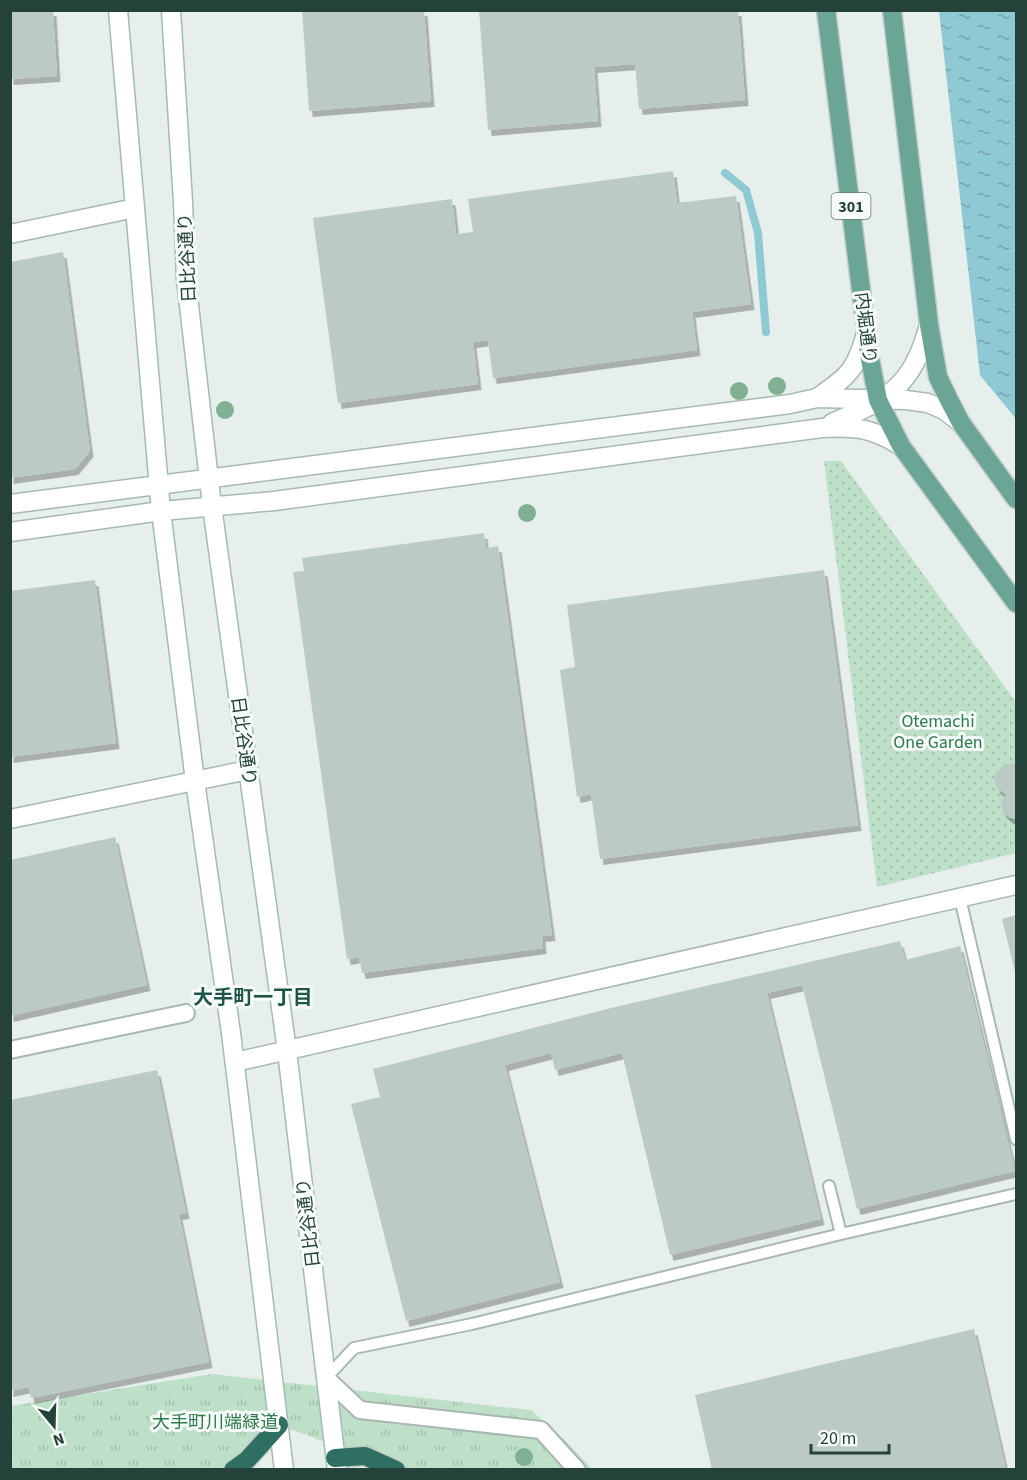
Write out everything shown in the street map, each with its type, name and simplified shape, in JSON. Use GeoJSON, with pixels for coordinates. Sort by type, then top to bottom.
{"type":"FeatureCollection","features":[{"type":"Feature","properties":{"kind":"highway"},"geometry":{"type":"LineString","coordinates":[[233,1470],[247,1460],[279,1425]]}},
{"type":"Feature","properties":{"kind":"highway"},"geometry":{"type":"LineString","coordinates":[[336,1464],[365,1456],[388,1466]]}},
{"type":"Feature","properties":{"kind":"main road","name":"内堀通り"},"geometry":{"type":"LineString","coordinates":[[826,10],[870,363],[879,400],[901,446],[1017,603]]}},
{"type":"Feature","properties":{"kind":"main road"},"geometry":{"type":"LineString","coordinates":[[892,10],[928,325],[938,377],[961,423],[1017,499]]}},
{"type":"Feature","properties":{"kind":"street"},"geometry":{"type":"LineString","coordinates":[[118,10],[161,511],[195,781],[235,1062],[284,1470]]}},
{"type":"Feature","properties":{"kind":"street","name":"日比谷通り"},"geometry":{"type":"LineString","coordinates":[[171,10],[186,279],[212,506],[287,1051],[336,1464]]}},
{"type":"Feature","properties":{"kind":"street"},"geometry":{"type":"LineString","coordinates":[[10,234],[135,208]]}},
{"type":"Feature","properties":{"kind":"street"},"geometry":{"type":"LineString","coordinates":[[822,428],[879,400],[900,385],[922,351],[928,325]]}},
{"type":"Feature","properties":{"kind":"street"},"geometry":{"type":"LineString","coordinates":[[818,398],[849,374],[867,330]]}},
{"type":"Feature","properties":{"kind":"street"},"geometry":{"type":"LineString","coordinates":[[10,504],[790,404],[818,398],[906,400],[928,403],[944,410],[961,423]]}},
{"type":"Feature","properties":{"kind":"street"},"geometry":{"type":"LineString","coordinates":[[10,532],[161,511],[274,501],[822,428],[844,426],[863,428],[882,434],[901,446]]}},
{"type":"Feature","properties":{"kind":"street"},"geometry":{"type":"LineString","coordinates":[[10,819],[248,770]]}},
{"type":"Feature","properties":{"kind":"street"},"geometry":{"type":"LineString","coordinates":[[235,1062],[1017,885]]}},
{"type":"Feature","properties":{"kind":"street"},"geometry":{"type":"LineString","coordinates":[[10,1050],[186,1013]]}},
{"type":"Feature","properties":{"kind":"street"},"geometry":{"type":"LineString","coordinates":[[326,1377],[360,1410],[542,1430],[577,1470]]}},
{"type":"Feature","properties":{"kind":"lane"},"geometry":{"type":"LineString","coordinates":[[960,898],[1017,1139]]}},
{"type":"Feature","properties":{"kind":"lane"},"geometry":{"type":"LineString","coordinates":[[829,1186],[841,1233]]}},
{"type":"Feature","properties":{"kind":"lane"},"geometry":{"type":"LineString","coordinates":[[326,1377],[354,1348],[472,1324],[841,1233],[1017,1194]]}},
{"type":"Feature","properties":{"kind":"green space","name":"Otemachi One Garden"},"geometry":{"type":"Polygon","coordinates":[[[824,461],[841,461],[1016,702],[1016,853],[877,887],[824,461]]]}},
{"type":"Feature","properties":{"kind":"green space","name":"大手町川端緑道"},"geometry":{"type":"Polygon","coordinates":[[[212,1374],[531,1410],[565,1440],[592,1469],[398,1469],[279,1425],[233,1469],[11,1470],[11,1406],[212,1374]]]}},
{"type":"Feature","properties":{"kind":"water"},"geometry":{"type":"Polygon","coordinates":[[[939,11],[1016,11],[1016,419],[980,375],[939,11]]]}},
{"type":"Feature","properties":{"kind":"building"},"geometry":{"type":"Polygon","coordinates":[[[10,10],[53,10],[57,76],[10,79],[10,10]]]}},
{"type":"Feature","properties":{"kind":"building"},"geometry":{"type":"Polygon","coordinates":[[[302,10],[424,10],[431,101],[309,111],[302,10]]]}},
{"type":"Feature","properties":{"kind":"building"},"geometry":{"type":"Polygon","coordinates":[[[479,10],[738,10],[745,100],[639,109],[635,64],[594,67],[598,121],[488,130],[479,10]]]}},
{"type":"Feature","properties":{"kind":"building"},"geometry":{"type":"Polygon","coordinates":[[[673,171],[677,203],[736,196],[751,304],[692,312],[697,350],[493,378],[488,340],[473,342],[478,384],[338,403],[313,218],[452,199],[456,234],[473,232],[468,199],[673,171]]]}},
{"type":"Feature","properties":{"kind":"building"},"geometry":{"type":"Polygon","coordinates":[[[63,252],[90,451],[75,469],[10,478],[10,262],[63,252]]]}},
{"type":"Feature","properties":{"kind":"building"},"geometry":{"type":"Polygon","coordinates":[[[484,533],[486,548],[498,546],[552,935],[542,936],[543,948],[362,973],[359,957],[347,959],[293,572],[304,571],[302,558],[484,533]]]}},
{"type":"Feature","properties":{"kind":"building"},"geometry":{"type":"Polygon","coordinates":[[[824,570],[858,825],[600,859],[591,794],[577,797],[560,670],[575,667],[567,605],[824,570]]]}},
{"type":"Feature","properties":{"kind":"building"},"geometry":{"type":"Polygon","coordinates":[[[95,580],[116,743],[10,757],[10,591],[95,580]]]}},
{"type":"Feature","properties":{"kind":"building"},"geometry":{"type":"Polygon","coordinates":[[[1016,764],[1015,819],[1003,812],[1001,803],[1006,795],[997,788],[994,778],[1001,767],[1016,764]]]}},
{"type":"Feature","properties":{"kind":"building"},"geometry":{"type":"Polygon","coordinates":[[[115,837],[147,985],[10,1016],[10,860],[115,837]]]}},
{"type":"Feature","properties":{"kind":"building"},"geometry":{"type":"Polygon","coordinates":[[[1016,915],[1016,976],[1002,919],[1016,915]]]}},
{"type":"Feature","properties":{"kind":"building"},"geometry":{"type":"Polygon","coordinates":[[[900,941],[905,960],[960,946],[1015,1171],[857,1209],[802,985],[767,993],[821,1219],[670,1255],[622,1053],[555,1070],[551,1053],[505,1065],[560,1282],[406,1321],[351,1104],[380,1097],[373,1069],[611,1008],[900,941]]]}},
{"type":"Feature","properties":{"kind":"building"},"geometry":{"type":"Polygon","coordinates":[[[157,1070],[186,1213],[179,1214],[209,1362],[31,1398],[29,1387],[10,1391],[10,1100],[157,1070]]]}},
{"type":"Feature","properties":{"kind":"building"},"geometry":{"type":"Polygon","coordinates":[[[974,1329],[1006,1470],[712,1470],[695,1395],[974,1329]]]}},
{"type":"Feature","properties":{"kind":"waterway"},"geometry":{"type":"LineString","coordinates":[[725,173],[746,190],[758,233],[766,332]]}},
{"type":"Feature","properties":{"kind":"district","name":"大手町一丁目"},"geometry":{"type":"Point","coordinates":[253,997]}}]}
